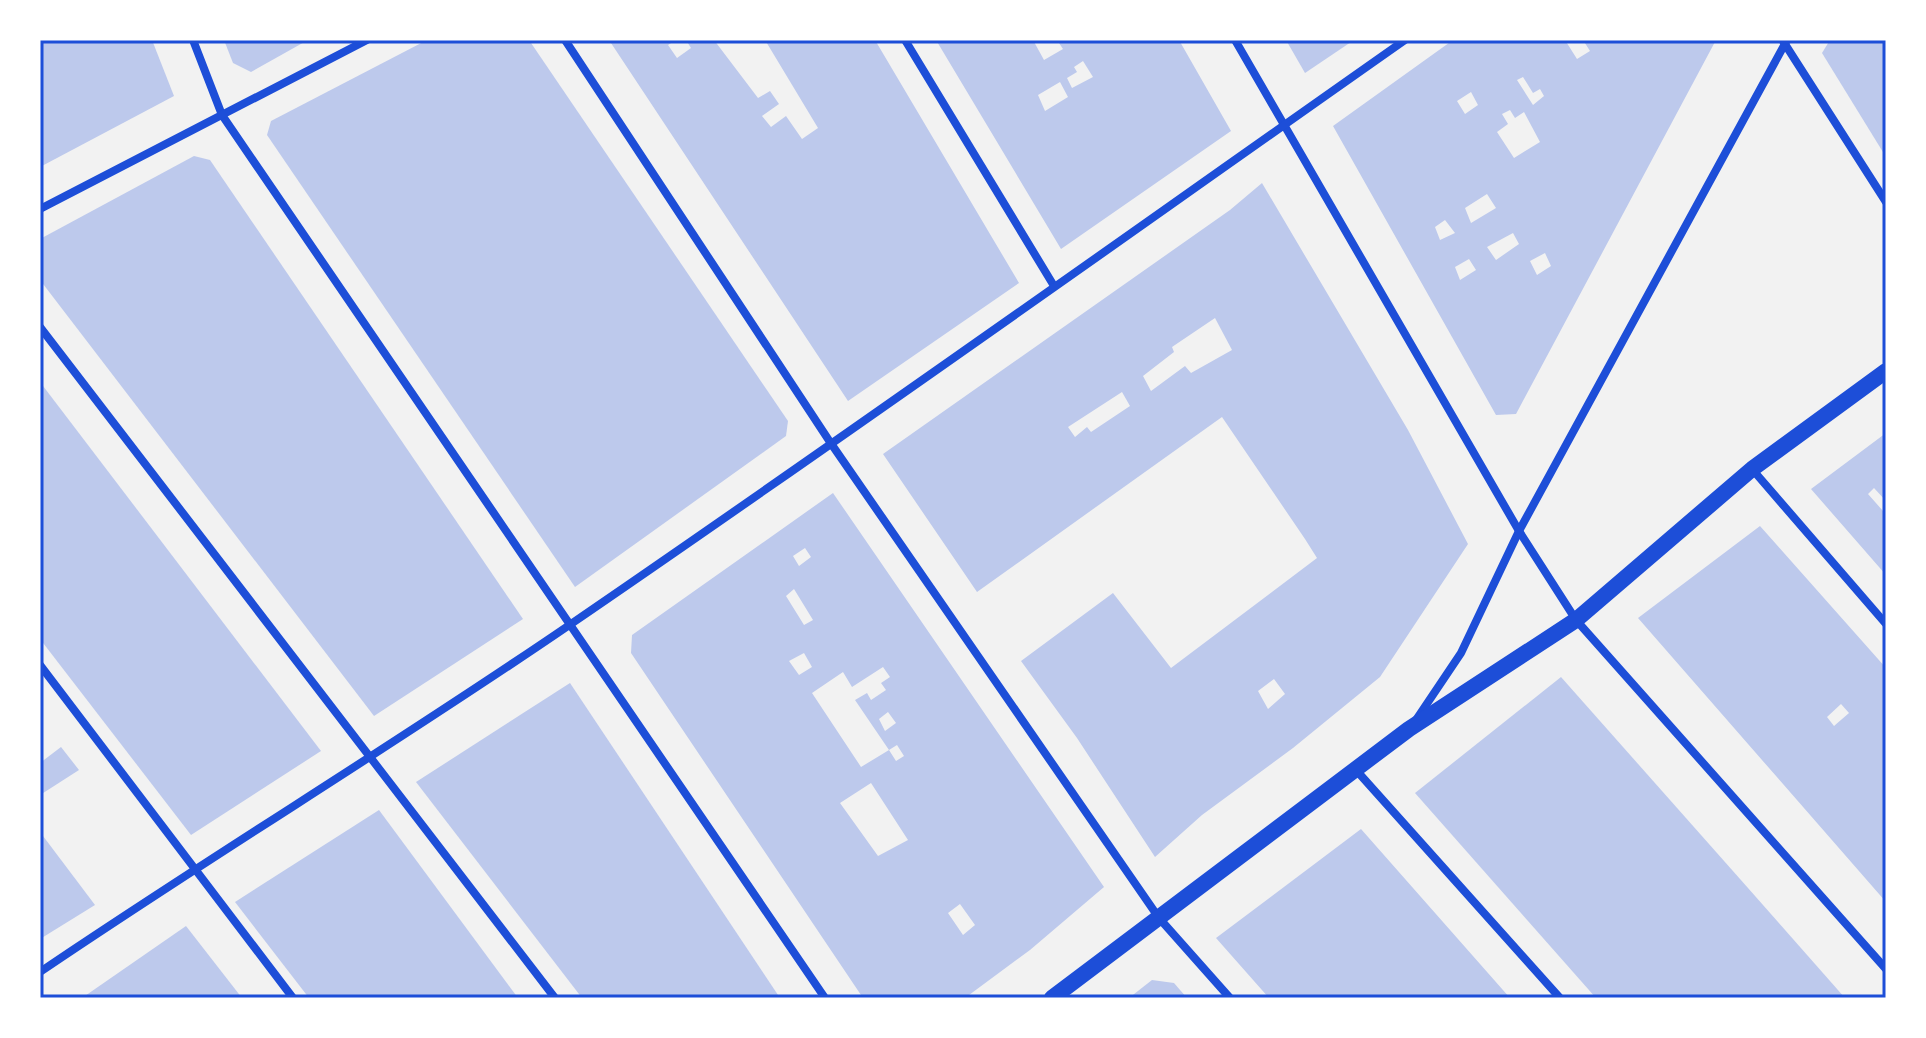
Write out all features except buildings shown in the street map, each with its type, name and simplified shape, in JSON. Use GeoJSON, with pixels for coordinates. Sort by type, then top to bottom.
{"type":"FeatureCollection","features":[{"type":"Feature","properties":{"kind":"main road"},"geometry":{"type":"LineString","coordinates":[[1052,998],[1409,729],[1576,620],[1752,469],[1886,371]]}},
{"type":"Feature","properties":{"kind":"street"},"geometry":{"type":"LineString","coordinates":[[193,40],[222,115],[825,998]]}},
{"type":"Feature","properties":{"kind":"street"},"geometry":{"type":"LineString","coordinates":[[40,209],[367,40]]}},
{"type":"Feature","properties":{"kind":"street"},"geometry":{"type":"LineString","coordinates":[[565,40],[830,442],[1159,918],[1230,998]]}},
{"type":"Feature","properties":{"kind":"street"},"geometry":{"type":"LineString","coordinates":[[905,40],[1054,286]]}},
{"type":"Feature","properties":{"kind":"street"},"geometry":{"type":"LineString","coordinates":[[1235,40],[1519,531],[1576,620],[1886,969]]}},
{"type":"Feature","properties":{"kind":"street"},"geometry":{"type":"LineString","coordinates":[[40,972],[195,867],[370,759],[569,626],[1405,40]]}},
{"type":"Feature","properties":{"kind":"street"},"geometry":{"type":"LineString","coordinates":[[1409,729],[1461,653],[1519,531],[1785,41],[1886,202]]}},
{"type":"Feature","properties":{"kind":"street"},"geometry":{"type":"LineString","coordinates":[[40,327],[555,998]]}},
{"type":"Feature","properties":{"kind":"street"},"geometry":{"type":"LineString","coordinates":[[1752,469],[1886,624]]}},
{"type":"Feature","properties":{"kind":"street"},"geometry":{"type":"LineString","coordinates":[[40,665],[293,998]]}},
{"type":"Feature","properties":{"kind":"street"},"geometry":{"type":"LineString","coordinates":[[1356,770],[1560,998]]}}]}
